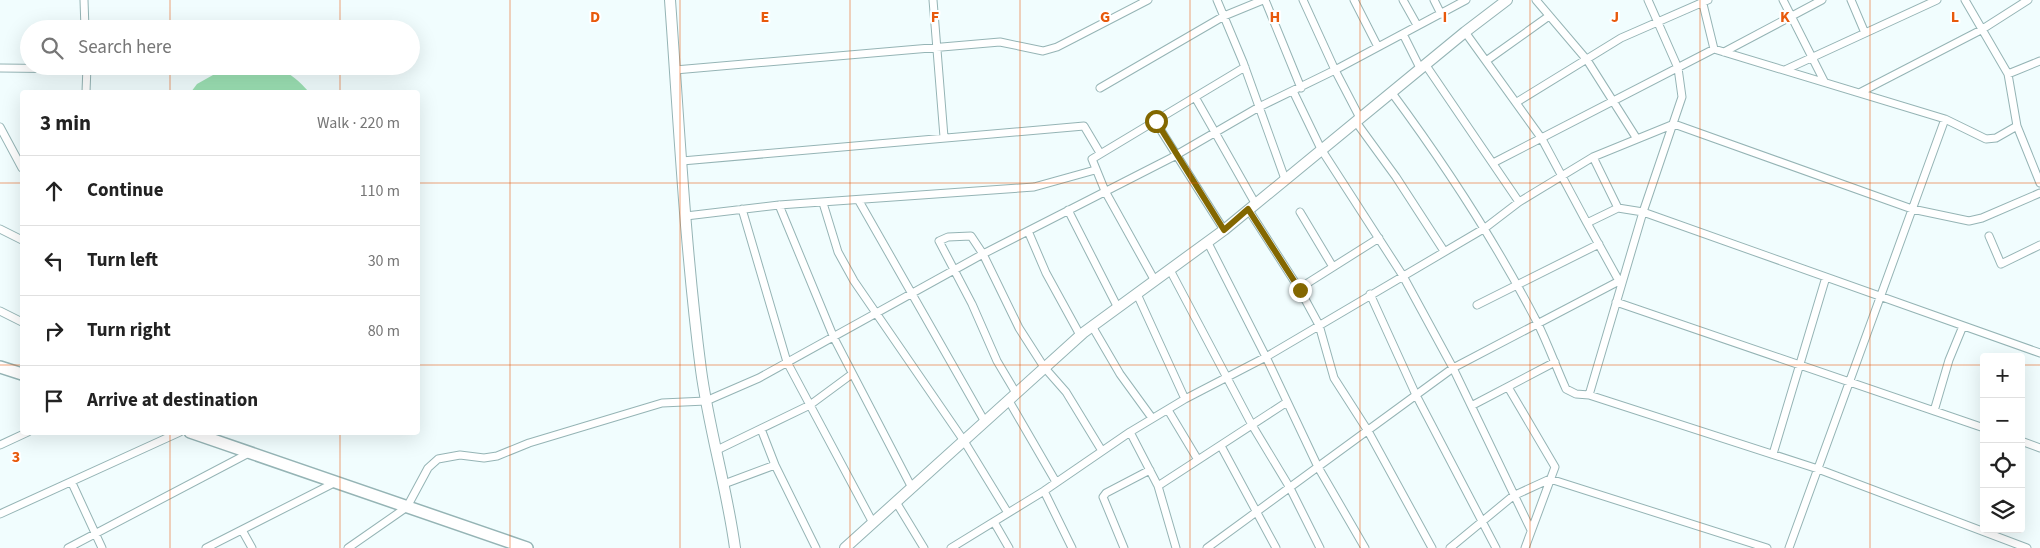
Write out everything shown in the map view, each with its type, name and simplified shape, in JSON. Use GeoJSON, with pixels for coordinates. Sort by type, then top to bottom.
{"type":"FeatureCollection","features":[{"type":"Feature","properties":{"kind":"main road"},"geometry":{"type":"LineString","coordinates":[[0,366],[20,373]]}},
{"type":"Feature","properties":{"kind":"main road"},"geometry":{"type":"LineString","coordinates":[[198,435],[527,548]]}},
{"type":"Feature","properties":{"kind":"street"},"geometry":{"type":"LineString","coordinates":[[84,0],[85,20]]}},
{"type":"Feature","properties":{"kind":"street"},"geometry":{"type":"LineString","coordinates":[[670,0],[692,298],[706,401],[724,484],[735,548]]}},
{"type":"Feature","properties":{"kind":"street"},"geometry":{"type":"LineString","coordinates":[[934,0],[944,137]]}},
{"type":"Feature","properties":{"kind":"street"},"geometry":{"type":"LineString","coordinates":[[675,70],[1000,42],[1043,52],[1148,0]]}},
{"type":"Feature","properties":{"kind":"street"},"geometry":{"type":"LineString","coordinates":[[1217,0],[1245,67],[1285,179]]}},
{"type":"Feature","properties":{"kind":"street"},"geometry":{"type":"LineString","coordinates":[[1100,88],[1224,16],[1264,0],[1321,149],[1403,276],[1473,405],[1531,530]]}},
{"type":"Feature","properties":{"kind":"street"},"geometry":{"type":"LineString","coordinates":[[1303,0],[1358,120],[1444,251]]}},
{"type":"Feature","properties":{"kind":"street"},"geometry":{"type":"LineString","coordinates":[[1354,0],[1378,47]]}},
{"type":"Feature","properties":{"kind":"street"},"geometry":{"type":"LineString","coordinates":[[1403,0],[1417,25]]}},
{"type":"Feature","properties":{"kind":"street"},"geometry":{"type":"LineString","coordinates":[[1434,0],[1441,14]]}},
{"type":"Feature","properties":{"kind":"street"},"geometry":{"type":"LineString","coordinates":[[352,547],[407,507],[428,468],[438,459],[460,455],[484,458],[497,456],[529,443],[662,403],[706,401],[834,338],[984,254],[1178,154],[1259,107],[1335,70],[1466,0]]}},
{"type":"Feature","properties":{"kind":"street"},"geometry":{"type":"LineString","coordinates":[[845,548],[1080,335],[1208,243],[1423,66],[1507,0]]}},
{"type":"Feature","properties":{"kind":"street"},"geometry":{"type":"LineString","coordinates":[[1536,0],[1587,60],[1637,139]]}},
{"type":"Feature","properties":{"kind":"street"},"geometry":{"type":"LineString","coordinates":[[1589,395],[1621,280],[1682,97],[1678,68],[1648,0]]}},
{"type":"Feature","properties":{"kind":"street"},"geometry":{"type":"LineString","coordinates":[[1783,0],[1824,81]]}},
{"type":"Feature","properties":{"kind":"street"},"geometry":{"type":"LineString","coordinates":[[1724,52],[1822,0]]}},
{"type":"Feature","properties":{"kind":"street"},"geometry":{"type":"LineString","coordinates":[[1851,0],[1865,33]]}},
{"type":"Feature","properties":{"kind":"street"},"geometry":{"type":"LineString","coordinates":[[1787,69],[1812,60],[1937,0]]}},
{"type":"Feature","properties":{"kind":"street"},"geometry":{"type":"LineString","coordinates":[[1965,0],[2008,74],[2018,126],[2040,184]]}},
{"type":"Feature","properties":{"kind":"street"},"geometry":{"type":"LineString","coordinates":[[1861,92],[1981,30],[2028,0]]}},
{"type":"Feature","properties":{"kind":"street"},"geometry":{"type":"LineString","coordinates":[[1517,102],[1621,38],[1704,1],[1714,49]]}},
{"type":"Feature","properties":{"kind":"street"},"geometry":{"type":"LineString","coordinates":[[1486,61],[1549,16]]}},
{"type":"Feature","properties":{"kind":"street"},"geometry":{"type":"LineString","coordinates":[[1465,32],[1542,139],[1586,224],[1621,280]]}},
{"type":"Feature","properties":{"kind":"street"},"geometry":{"type":"LineString","coordinates":[[1403,34],[1423,66],[1519,202]]}},
{"type":"Feature","properties":{"kind":"street"},"geometry":{"type":"LineString","coordinates":[[1493,163],[1714,49],[1787,69],[1945,118],[1986,139],[1996,138],[2018,126]]}},
{"type":"Feature","properties":{"kind":"street"},"geometry":{"type":"LineString","coordinates":[[2008,74],[2039,64]]}},
{"type":"Feature","properties":{"kind":"street"},"geometry":{"type":"LineString","coordinates":[[1155,281],[1105,191],[1092,159],[1245,67]]}},
{"type":"Feature","properties":{"kind":"street"},"geometry":{"type":"LineString","coordinates":[[0,68],[20,68]]}},
{"type":"Feature","properties":{"kind":"street"},"geometry":{"type":"LineString","coordinates":[[86,90],[87,75]]}},
{"type":"Feature","properties":{"kind":"street"},"geometry":{"type":"LineString","coordinates":[[1392,93],[1443,162],[1485,228],[1537,323],[1566,389],[1576,394],[1589,395],[1818,469],[2028,548]]}},
{"type":"Feature","properties":{"kind":"street"},"geometry":{"type":"LineString","coordinates":[[1195,97],[1216,132],[1252,206],[1319,325],[1334,378],[1368,431],[1432,548]]}},
{"type":"Feature","properties":{"kind":"street"},"geometry":{"type":"LineString","coordinates":[[1789,548],[1945,118]]}},
{"type":"Feature","properties":{"kind":"street"},"geometry":{"type":"LineString","coordinates":[[1156,121],[1224,230]]}},
{"type":"Feature","properties":{"kind":"street"},"geometry":{"type":"LineString","coordinates":[[951,548],[1044,491],[1152,418],[1266,357],[1485,228],[1519,202],[1593,157],[1674,124],[1912,209],[1969,221],[1982,218],[2040,193]]}},
{"type":"Feature","properties":{"kind":"street"},"geometry":{"type":"LineString","coordinates":[[682,161],[1084,126],[1100,153]]}},
{"type":"Feature","properties":{"kind":"street"},"geometry":{"type":"LineString","coordinates":[[0,127],[20,164]]}},
{"type":"Feature","properties":{"kind":"street"},"geometry":{"type":"LineString","coordinates":[[1593,157],[1618,208]]}},
{"type":"Feature","properties":{"kind":"street"},"geometry":{"type":"LineString","coordinates":[[686,216],[779,205],[859,201],[1034,187],[1095,170]]}},
{"type":"Feature","properties":{"kind":"street"},"geometry":{"type":"LineString","coordinates":[[859,201],[985,422]]}},
{"type":"Feature","properties":{"kind":"street"},"geometry":{"type":"LineString","coordinates":[[823,203],[838,252],[877,314],[964,441],[1008,513]]}},
{"type":"Feature","properties":{"kind":"street"},"geometry":{"type":"LineString","coordinates":[[779,205],[834,338],[912,488]]}},
{"type":"Feature","properties":{"kind":"street"},"geometry":{"type":"LineString","coordinates":[[1586,224],[1618,208],[1643,212],[2040,353]]}},
{"type":"Feature","properties":{"kind":"street"},"geometry":{"type":"LineString","coordinates":[[742,209],[787,362],[873,523]]}},
{"type":"Feature","properties":{"kind":"street"},"geometry":{"type":"LineString","coordinates":[[1068,210],[1118,308]]}},
{"type":"Feature","properties":{"kind":"street"},"geometry":{"type":"LineString","coordinates":[[1300,212],[1332,267]]}},
{"type":"Feature","properties":{"kind":"street"},"geometry":{"type":"LineString","coordinates":[[0,228],[20,239]]}},
{"type":"Feature","properties":{"kind":"street"},"geometry":{"type":"LineString","coordinates":[[1028,231],[1046,273],[1080,335]]}},
{"type":"Feature","properties":{"kind":"street"},"geometry":{"type":"LineString","coordinates":[[1056,482],[1013,397],[955,271],[939,241],[948,237],[971,236],[984,254],[1019,328],[1044,367],[1066,392],[1102,451]]}},
{"type":"Feature","properties":{"kind":"street"},"geometry":{"type":"LineString","coordinates":[[1989,236],[2001,264],[2040,245]]}},
{"type":"Feature","properties":{"kind":"street"},"geometry":{"type":"LineString","coordinates":[[1300,290],[1303,286],[1379,238]]}},
{"type":"Feature","properties":{"kind":"street"},"geometry":{"type":"LineString","coordinates":[[1208,243],[1266,357],[1318,467],[1365,548]]}},
{"type":"Feature","properties":{"kind":"street"},"geometry":{"type":"LineString","coordinates":[[1477,305],[1598,244]]}},
{"type":"Feature","properties":{"kind":"street"},"geometry":{"type":"LineString","coordinates":[[1170,270],[1252,425],[1290,488],[1320,548]]}},
{"type":"Feature","properties":{"kind":"street"},"geometry":{"type":"LineString","coordinates":[[1773,454],[1826,277]]}},
{"type":"Feature","properties":{"kind":"street"},"geometry":{"type":"LineString","coordinates":[[1210,547],[1453,368],[1621,280]]}},
{"type":"Feature","properties":{"kind":"street"},"geometry":{"type":"LineString","coordinates":[[1137,294],[1185,400]]}},
{"type":"Feature","properties":{"kind":"street"},"geometry":{"type":"LineString","coordinates":[[1370,294],[1416,395],[1496,548]]}},
{"type":"Feature","properties":{"kind":"street"},"geometry":{"type":"LineString","coordinates":[[1616,302],[1980,427]]}},
{"type":"Feature","properties":{"kind":"street"},"geometry":{"type":"LineString","coordinates":[[0,312],[20,321]]}},
{"type":"Feature","properties":{"kind":"street"},"geometry":{"type":"LineString","coordinates":[[1092,326],[1120,374],[1152,418]]}},
{"type":"Feature","properties":{"kind":"street"},"geometry":{"type":"LineString","coordinates":[[1934,411],[1949,360],[1963,326]]}},
{"type":"Feature","properties":{"kind":"street"},"geometry":{"type":"LineString","coordinates":[[1473,405],[1555,362]]}},
{"type":"Feature","properties":{"kind":"street"},"geometry":{"type":"LineString","coordinates":[[717,450],[810,405],[852,374]]}},
{"type":"Feature","properties":{"kind":"street"},"geometry":{"type":"LineString","coordinates":[[1508,387],[1555,467],[1524,548]]}},
{"type":"Feature","properties":{"kind":"street"},"geometry":{"type":"LineString","coordinates":[[1158,486],[1287,402]]}},
{"type":"Feature","properties":{"kind":"street"},"geometry":{"type":"LineString","coordinates":[[1168,410],[1198,460]]}},
{"type":"Feature","properties":{"kind":"street"},"geometry":{"type":"LineString","coordinates":[[761,429],[775,465],[816,548]]}},
{"type":"Feature","properties":{"kind":"street"},"geometry":{"type":"LineString","coordinates":[[1130,432],[1158,486],[1176,548]]}},
{"type":"Feature","properties":{"kind":"street"},"geometry":{"type":"LineString","coordinates":[[0,445],[22,435]]}},
{"type":"Feature","properties":{"kind":"street"},"geometry":{"type":"LineString","coordinates":[[0,514],[72,483],[174,435]]}},
{"type":"Feature","properties":{"kind":"street"},"geometry":{"type":"LineString","coordinates":[[2025,442],[2040,448]]}},
{"type":"Feature","properties":{"kind":"street"},"geometry":{"type":"LineString","coordinates":[[1221,446],[1276,548]]}},
{"type":"Feature","properties":{"kind":"street"},"geometry":{"type":"LineString","coordinates":[[68,548],[249,453]]}},
{"type":"Feature","properties":{"kind":"street"},"geometry":{"type":"LineString","coordinates":[[724,484],[775,465]]}},
{"type":"Feature","properties":{"kind":"street"},"geometry":{"type":"LineString","coordinates":[[1124,548],[1104,497],[1106,493],[1150,470]]}},
{"type":"Feature","properties":{"kind":"street"},"geometry":{"type":"LineString","coordinates":[[1450,548],[1514,496],[1550,479],[1766,548]]}},
{"type":"Feature","properties":{"kind":"street"},"geometry":{"type":"LineString","coordinates":[[206,548],[337,482]]}},
{"type":"Feature","properties":{"kind":"street"},"geometry":{"type":"LineString","coordinates":[[72,483],[102,548]]}},
{"type":"Feature","properties":{"kind":"street"},"geometry":{"type":"LineString","coordinates":[[1044,491],[1072,548]]}},
{"type":"Feature","properties":{"kind":"street"},"geometry":{"type":"LineString","coordinates":[[896,502],[924,548]]}},
{"type":"Feature","properties":{"kind":"street"},"geometry":{"type":"LineString","coordinates":[[994,522],[1009,548]]}},
{"type":"Feature","properties":{"kind":"street"},"geometry":{"type":"LineString","coordinates":[[242,530],[252,548]]}},
{"type":"Feature","properties":{"kind":"green space"},"geometry":{"type":"Polygon","coordinates":[[[213,75],[290,75],[307,90],[192,90],[197,84],[213,75]]]}},
{"type":"Feature","properties":{"kind":"route"},"geometry":{"type":"LineString","coordinates":[[1156,121],[1224,230],[1248,209],[1300,290]]}}]}
